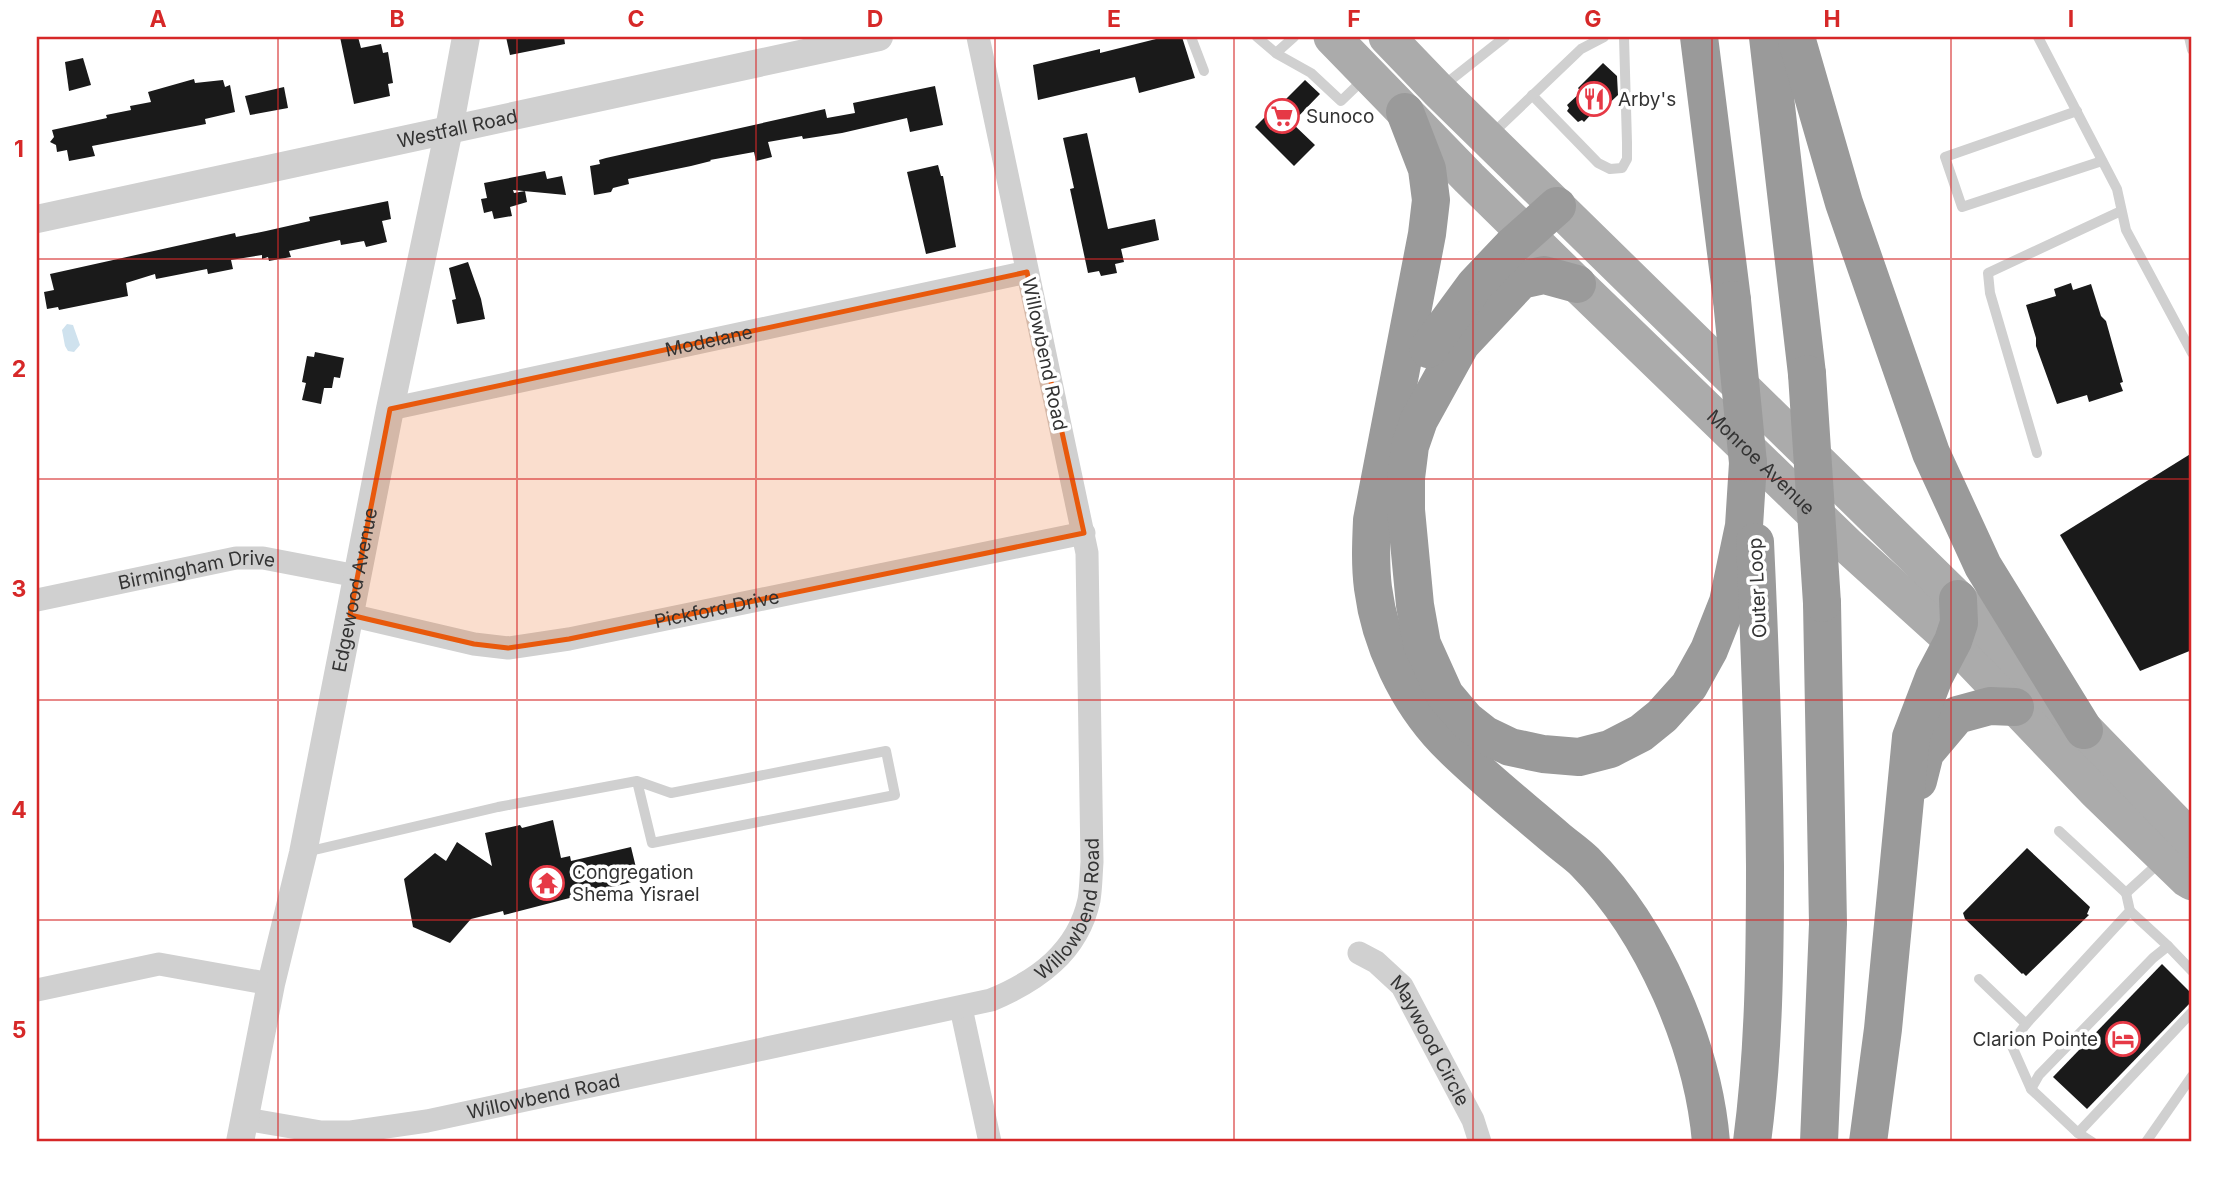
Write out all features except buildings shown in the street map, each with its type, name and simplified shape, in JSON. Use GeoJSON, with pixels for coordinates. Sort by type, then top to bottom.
{"type":"FeatureCollection","features":[{"type":"Feature","properties":{"kind":"highway"},"geometry":{"type":"LineString","coordinates":[[1577,284],[1544,275],[1521,281],[1461,344],[1419,420],[1413,437],[1406,478],[1409,557],[1422,644],[1445,695],[1466,720],[1485,735],[1510,747],[1543,754],[1579,757],[1610,749],[1641,733],[1662,716],[1689,686],[1709,650],[1728,602],[1749,532],[1748,463],[1732,300],[1699,37]]}},
{"type":"Feature","properties":{"kind":"highway"},"geometry":{"type":"LineString","coordinates":[[1768,37],[1807,374],[1822,603],[1828,924],[1819,1142]]}},
{"type":"Feature","properties":{"kind":"highway"},"geometry":{"type":"LineString","coordinates":[[1796,37],[1844,204],[1931,453],[1983,566],[2084,730]]}},
{"type":"Feature","properties":{"kind":"highway"},"geometry":{"type":"LineString","coordinates":[[1405,112],[1427,169],[1431,200],[1427,234],[1372,520],[1373,590],[1379,618],[1403,681],[1444,738],[1585,862],[1636,928],[1675,1001],[1693,1049],[1706,1101],[1711,1142]]}},
{"type":"Feature","properties":{"kind":"highway"},"geometry":{"type":"LineString","coordinates":[[1390,419],[1427,350],[1475,285],[1511,247],[1557,206]]}},
{"type":"Feature","properties":{"kind":"highway","name":"Outer Loop"},"geometry":{"type":"LineString","coordinates":[[1749,532],[1764,750],[1765,935],[1758,1095],[1752,1142]]}},
{"type":"Feature","properties":{"kind":"highway"},"geometry":{"type":"LineString","coordinates":[[1868,1142],[1883,1029],[1911,737],[1934,677],[1953,641],[1959,623],[1958,600]]}},
{"type":"Feature","properties":{"kind":"highway"},"geometry":{"type":"LineString","coordinates":[[1900,844],[1925,752],[1957,715],[1990,706],[2015,707]]}},
{"type":"Feature","properties":{"kind":"main road","name":"Monroe Avenue"},"geometry":{"type":"LineString","coordinates":[[1332,37],[1577,284],[1848,546],[1953,641],[2097,792],[2179,849]]}},
{"type":"Feature","properties":{"kind":"main road","name":"Monroe Avenue"},"geometry":{"type":"LineString","coordinates":[[1387,37],[1487,139],[1958,600],[2084,730],[2179,849],[2192,882]]}},
{"type":"Feature","properties":{"kind":"street","name":"Edgewood Avenue"},"geometry":{"type":"LineString","coordinates":[[243,1131],[271,984],[303,853],[356,576],[466,37]]}},
{"type":"Feature","properties":{"kind":"street","name":"Westfall Road"},"geometry":{"type":"LineString","coordinates":[[37,219],[879,37]]}},
{"type":"Feature","properties":{"kind":"street","name":"Willowbend Road"},"geometry":{"type":"LineString","coordinates":[[243,1131],[380,1130],[961,1008],[991,1000],[1031,981],[1065,951],[1077,932],[1089,899],[1093,862],[1087,553],[978,37]]}},
{"type":"Feature","properties":{"kind":"street","name":"Modelane"},"geometry":{"type":"LineString","coordinates":[[390,409],[1027,272]]}},
{"type":"Feature","properties":{"kind":"street","name":"Pickford Drive"},"geometry":{"type":"LineString","coordinates":[[350,615],[474,644],[508,648],[569,639],[1084,533]]}},
{"type":"Feature","properties":{"kind":"street","name":"Birmingham Drive"},"geometry":{"type":"LineString","coordinates":[[37,600],[236,558],[263,558],[356,576]]}},
{"type":"Feature","properties":{"kind":"street","name":"Maywood Circle"},"geometry":{"type":"LineString","coordinates":[[1359,953],[1376,962],[1402,986],[1473,1120],[1480,1142]]}},
{"type":"Feature","properties":{"kind":"street"},"geometry":{"type":"LineString","coordinates":[[37,990],[159,964],[271,984]]}},
{"type":"Feature","properties":{"kind":"street"},"geometry":{"type":"LineString","coordinates":[[961,1008],[990,1142]]}},
{"type":"Feature","properties":{"kind":"lane"},"geometry":{"type":"LineString","coordinates":[[1191,37],[1204,71]]}},
{"type":"Feature","properties":{"kind":"lane"},"geometry":{"type":"LineString","coordinates":[[1257,37],[1276,53],[1311,73],[1341,101],[1369,74]]}},
{"type":"Feature","properties":{"kind":"lane"},"geometry":{"type":"LineString","coordinates":[[1276,53],[1294,37]]}},
{"type":"Feature","properties":{"kind":"lane"},"geometry":{"type":"LineString","coordinates":[[1487,139],[1581,49],[1604,37]]}},
{"type":"Feature","properties":{"kind":"lane"},"geometry":{"type":"LineString","coordinates":[[1532,96],[1598,163],[1610,169],[1622,168],[1626,159],[1624,37]]}},
{"type":"Feature","properties":{"kind":"lane"},"geometry":{"type":"LineString","coordinates":[[2038,37],[2117,189],[2126,230],[2192,354]]}},
{"type":"Feature","properties":{"kind":"lane"},"geometry":{"type":"LineString","coordinates":[[2189,37],[2192,50]]}},
{"type":"Feature","properties":{"kind":"lane"},"geometry":{"type":"LineString","coordinates":[[1438,90],[1497,39]]}},
{"type":"Feature","properties":{"kind":"lane"},"geometry":{"type":"LineString","coordinates":[[2077,111],[1945,157],[1962,207],[2102,161]]}},
{"type":"Feature","properties":{"kind":"lane"},"geometry":{"type":"LineString","coordinates":[[2037,453],[1990,293],[1988,273],[2121,211]]}},
{"type":"Feature","properties":{"kind":"lane"},"geometry":{"type":"LineString","coordinates":[[303,853],[498,807],[637,781],[671,793],[886,751],[895,794],[652,843],[637,781]]}},
{"type":"Feature","properties":{"kind":"lane"},"geometry":{"type":"LineString","coordinates":[[2059,831],[2126,892],[2130,911],[2192,971]]}},
{"type":"Feature","properties":{"kind":"lane"},"geometry":{"type":"LineString","coordinates":[[2126,892],[2179,849]]}},
{"type":"Feature","properties":{"kind":"lane"},"geometry":{"type":"LineString","coordinates":[[2092,1142],[2078,1133],[2031,1088],[2011,1044],[2025,1024],[2130,911]]}},
{"type":"Feature","properties":{"kind":"lane"},"geometry":{"type":"LineString","coordinates":[[2031,1088],[2039,1074],[2168,946]]}},
{"type":"Feature","properties":{"kind":"lane"},"geometry":{"type":"LineString","coordinates":[[1979,979],[2025,1024]]}},
{"type":"Feature","properties":{"kind":"lane"},"geometry":{"type":"LineString","coordinates":[[2078,1133],[2192,1012]]}},
{"type":"Feature","properties":{"kind":"lane"},"geometry":{"type":"LineString","coordinates":[[2146,1142],[2192,1076]]}},
{"type":"Feature","properties":{"kind":"lane"},"geometry":{"type":"LineString","coordinates":[[2181,1091],[2192,1099]]}},
{"type":"Feature","properties":{"kind":"highlighted area"},"geometry":{"type":"Polygon","coordinates":[[[1027,272],[1084,533],[569,639],[508,648],[474,644],[350,615],[390,409],[1027,272]]]}},
{"type":"Feature","properties":{"kind":"water"},"geometry":{"type":"Polygon","coordinates":[[[67,324],[73,325],[80,345],[74,352],[68,351],[65,346],[62,330],[67,324]]]}},
{"type":"Feature","properties":{"kind":"place","name":"Arby's"},"geometry":{"type":"Point","coordinates":[1594,99]}},
{"type":"Feature","properties":{"kind":"place","name":"Sunoco"},"geometry":{"type":"Point","coordinates":[1282,116]}},
{"type":"Feature","properties":{"kind":"place","name":"Congregation Shema Yisrael"},"geometry":{"type":"Point","coordinates":[547,883]}},
{"type":"Feature","properties":{"kind":"place","name":"Clarion Pointe"},"geometry":{"type":"Point","coordinates":[2123,1039]}}]}
